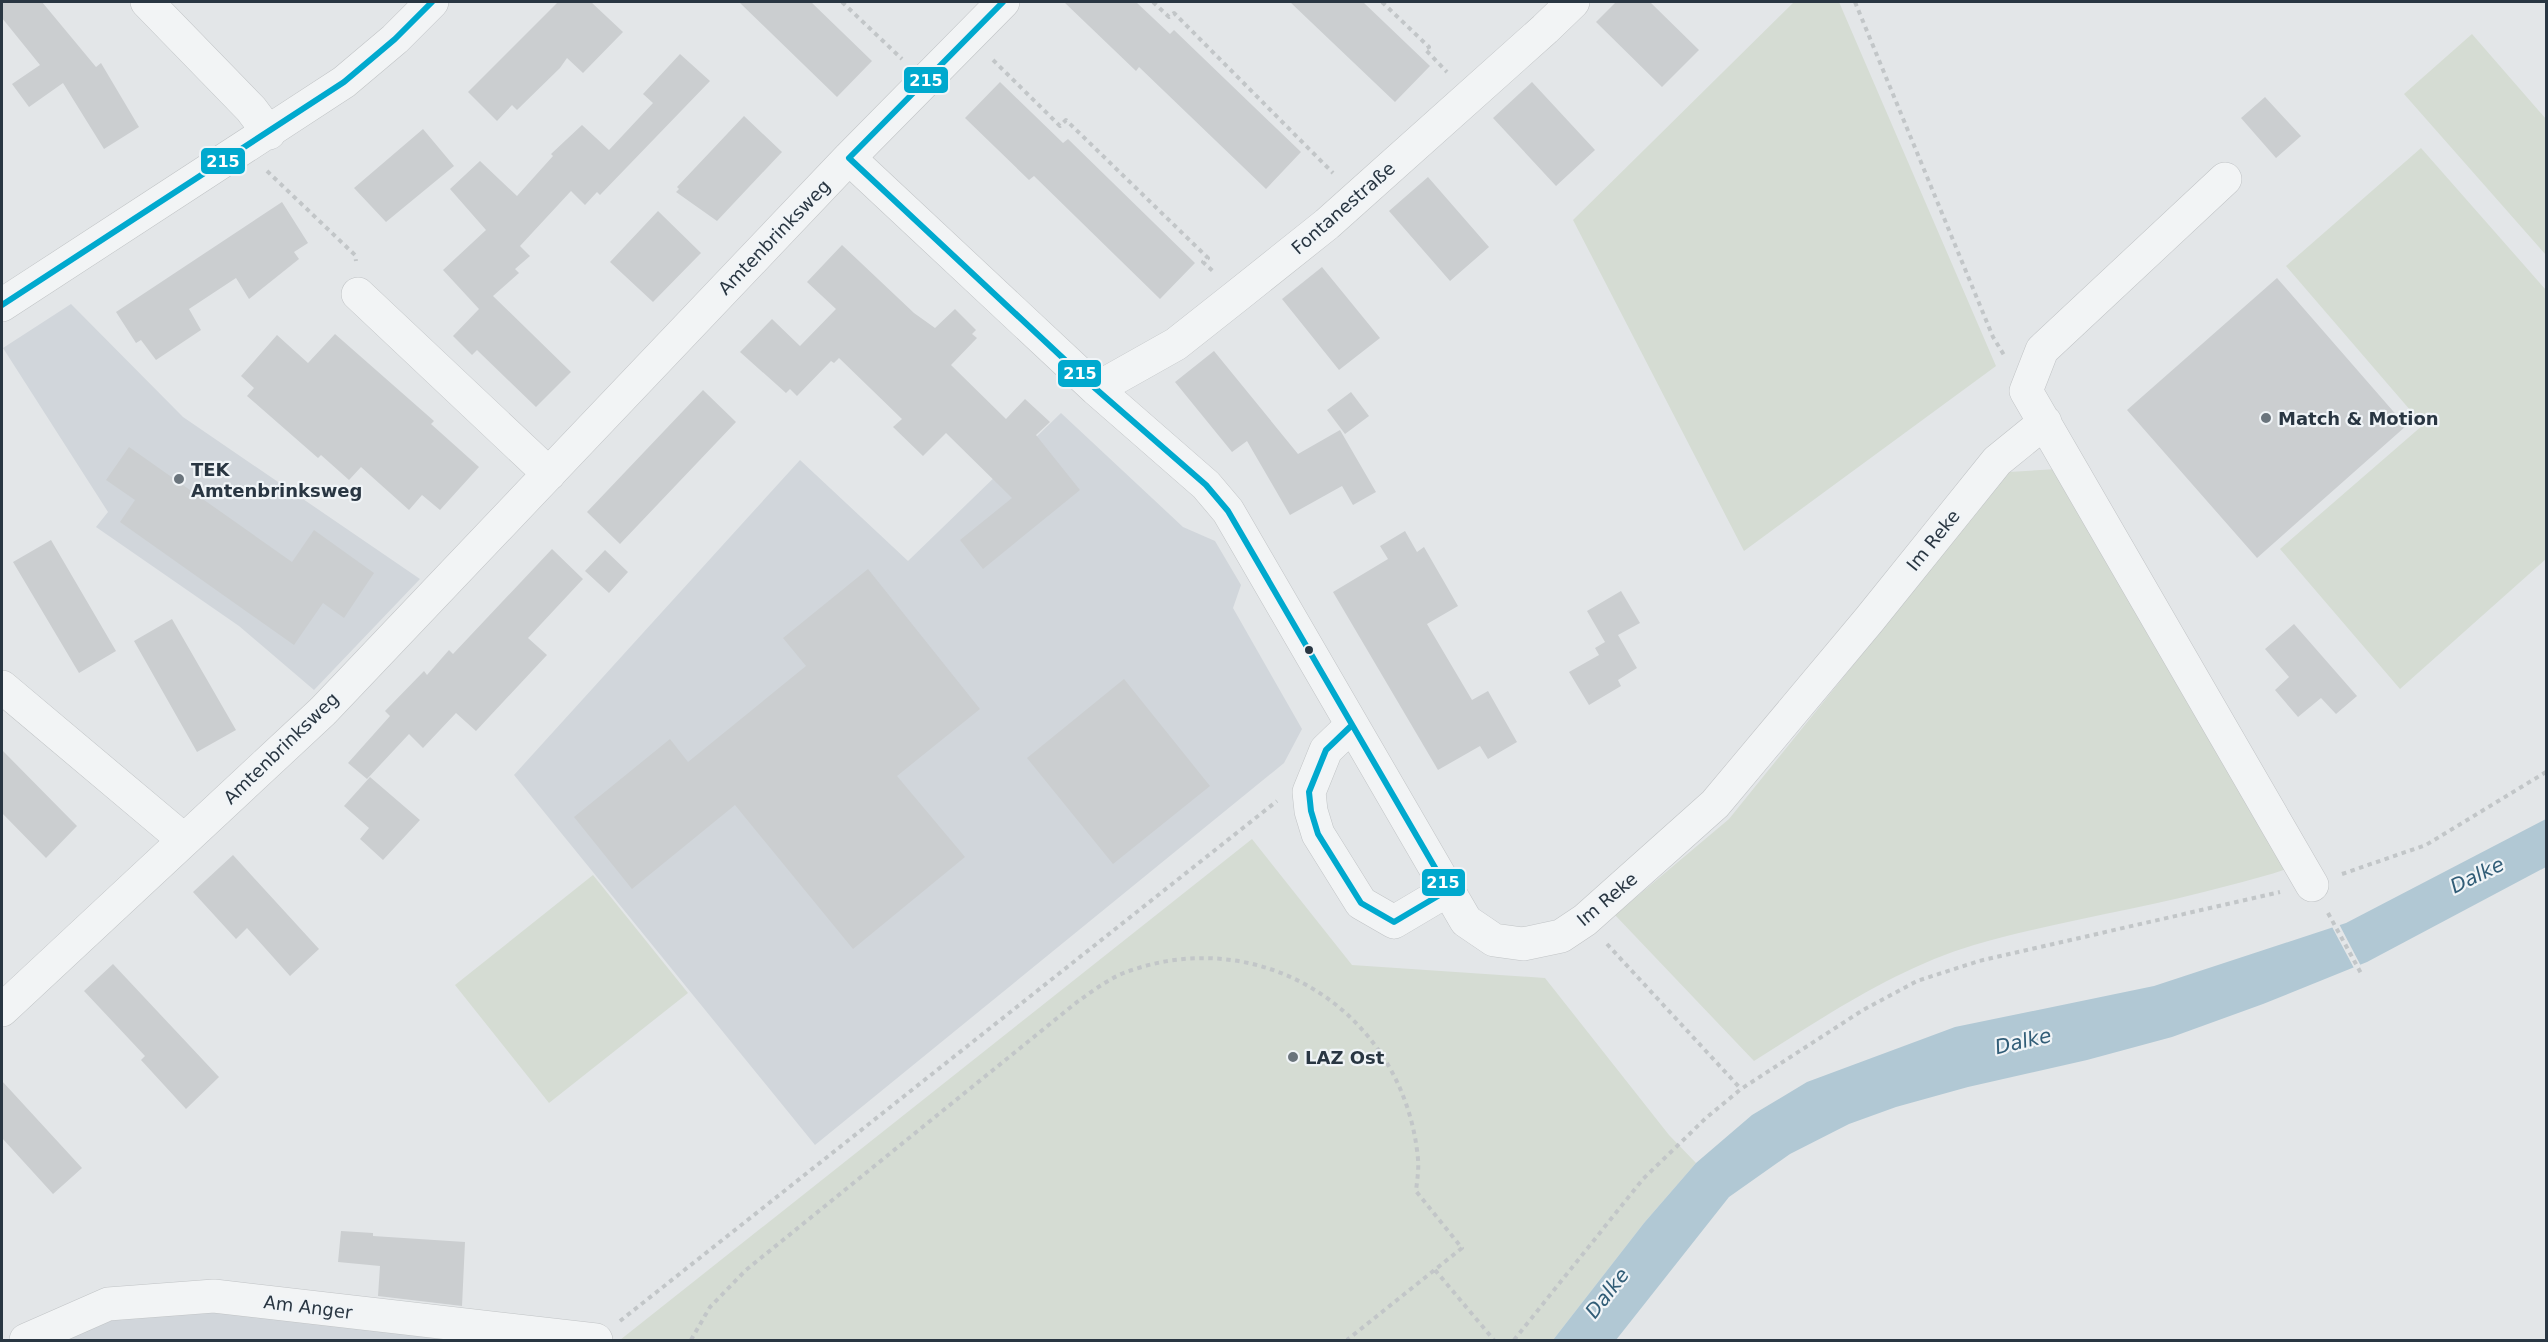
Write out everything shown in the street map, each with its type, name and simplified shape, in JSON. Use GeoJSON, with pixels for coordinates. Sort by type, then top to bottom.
{"type":"FeatureCollection","features":[{"type":"Feature","properties":{"kind":"street"},"geometry":{"type":"LineString","coordinates":[[147,2],[251,109],[269,133]]}},
{"type":"Feature","properties":{"kind":"street"},"geometry":{"type":"LineString","coordinates":[[2,305],[344,82],[395,39],[432,2]]}},
{"type":"Feature","properties":{"kind":"street","name":"Amtenbrinksweg"},"geometry":{"type":"LineString","coordinates":[[2,1010],[323,711],[849,158],[1003,2]]}},
{"type":"Feature","properties":{"kind":"street","name":"Fontanestraße"},"geometry":{"type":"LineString","coordinates":[[1096,389],[1176,344],[1238,295],[1357,197],[1573,2]]}},
{"type":"Feature","properties":{"kind":"street","name":"Im Reke"},"geometry":{"type":"LineString","coordinates":[[849,158],[1096,389],[1206,485],[1228,511],[1466,921],[1494,940],[1523,944],[1561,936],[1585,920],[1715,804],[1869,620],[1997,461],[2045,422]]}},
{"type":"Feature","properties":{"kind":"street"},"geometry":{"type":"LineString","coordinates":[[2225,179],[2042,350],[2026,391],[2318,895]]}},
{"type":"Feature","properties":{"kind":"street"},"geometry":{"type":"LineString","coordinates":[[358,294],[549,474]]}},
{"type":"Feature","properties":{"kind":"street"},"geometry":{"type":"LineString","coordinates":[[2,687],[184,840]]}},
{"type":"Feature","properties":{"kind":"street"},"geometry":{"type":"LineString","coordinates":[[1352,725],[1326,750],[1309,792],[1311,811],[1318,834],[1361,903],[1394,922],[1448,890]]}},
{"type":"Feature","properties":{"kind":"street","name":"Am Anger"},"geometry":{"type":"LineString","coordinates":[[26,1341],[108,1304],[214,1296],[596,1340]]}},
{"type":"Feature","properties":{"kind":"path"},"geometry":{"type":"LineString","coordinates":[[842,2],[924,81]]}},
{"type":"Feature","properties":{"kind":"path"},"geometry":{"type":"LineString","coordinates":[[1153,2],[1169,17],[1174,13],[1357,197]]}},
{"type":"Feature","properties":{"kind":"path"},"geometry":{"type":"LineString","coordinates":[[1382,2],[1429,47],[1425,49],[1470,96]]}},
{"type":"Feature","properties":{"kind":"path"},"geometry":{"type":"LineString","coordinates":[[1855,2],[1993,337],[2026,391]]}},
{"type":"Feature","properties":{"kind":"path"},"geometry":{"type":"LineString","coordinates":[[969,36],[1060,126],[1066,120],[1208,258],[1203,262],[1238,295]]}},
{"type":"Feature","properties":{"kind":"path"},"geometry":{"type":"LineString","coordinates":[[264,168],[355,255],[358,294]]}},
{"type":"Feature","properties":{"kind":"path"},"geometry":{"type":"LineString","coordinates":[[1514,1341],[1643,1179],[1706,1118],[1740,1089],[1863,1010],[1917,981],[1979,961],[2318,895],[2426,845],[2547,772]]}},
{"type":"Feature","properties":{"kind":"path"},"geometry":{"type":"LineString","coordinates":[[596,1340],[1287,794],[1309,792]]}},
{"type":"Feature","properties":{"kind":"path"},"geometry":{"type":"LineString","coordinates":[[2318,895],[2362,975]]}},
{"type":"Feature","properties":{"kind":"path"},"geometry":{"type":"LineString","coordinates":[[1585,920],[1740,1089]]}},
{"type":"Feature","properties":{"kind":"path"},"geometry":{"type":"LineString","coordinates":[[691,1341],[710,1306],[746,1270],[1077,1002],[1103,984],[1130,970],[1188,958],[1211,957],[1244,961],[1294,978],[1340,1008],[1357,1023],[1376,1046],[1408,1108],[1418,1160],[1416,1191],[1462,1248],[1347,1341]]}},
{"type":"Feature","properties":{"kind":"path"},"geometry":{"type":"LineString","coordinates":[[1435,1270],[1494,1341]]}},
{"type":"Feature","properties":{"kind":"shaded area"},"geometry":{"type":"Polygon","coordinates":[[[1794,2],[1839,2],[1996,366],[1744,551],[1573,220],[1794,2]]]}},
{"type":"Feature","properties":{"kind":"shaded area"},"geometry":{"type":"Polygon","coordinates":[[[2472,34],[2546,119],[2546,255],[2404,94],[2472,34]]]}},
{"type":"Feature","properties":{"kind":"shaded area"},"geometry":{"type":"Polygon","coordinates":[[[2421,148],[2546,290],[2546,559],[2400,689],[2280,549],[2423,425],[2286,266],[2421,148]]]}},
{"type":"Feature","properties":{"kind":"shaded area","name":"TEK Amtenbrinksweg"},"geometry":{"type":"Polygon","coordinates":[[[71,304],[183,417],[420,579],[314,690],[239,626],[96,527],[108,512],[3,348],[71,304]]]}},
{"type":"Feature","properties":{"kind":"shaded area"},"geometry":{"type":"Polygon","coordinates":[[[1061,413],[1183,527],[1215,541],[1241,585],[1233,608],[1302,729],[1284,763],[815,1145],[514,775],[800,460],[908,561],[1061,413]]]}},
{"type":"Feature","properties":{"kind":"shaded area"},"geometry":{"type":"Polygon","coordinates":[[[2057,469],[2292,867],[2195,894],[2005,937],[1944,955],[1860,996],[1754,1061],[1615,915],[1729,819],[2009,472],[2057,469]]]}},
{"type":"Feature","properties":{"kind":"shaded area","name":"LAZ Ost"},"geometry":{"type":"Polygon","coordinates":[[[1252,839],[1352,965],[1545,978],[1669,1135],[1696,1163],[1644,1223],[1553,1340],[620,1340],[1252,839]]]}},
{"type":"Feature","properties":{"kind":"shaded area"},"geometry":{"type":"Polygon","coordinates":[[[593,875],[688,993],[549,1103],[455,985],[593,875]]]}},
{"type":"Feature","properties":{"kind":"shaded area"},"geometry":{"type":"Polygon","coordinates":[[[215,1310],[508,1340],[66,1340],[120,1316],[215,1310]]]}},
{"type":"Feature","properties":{"kind":"water","name":"Dalke"},"geometry":{"type":"Polygon","coordinates":[[[2546,819],[2546,867],[2367,962],[2263,1004],[2172,1037],[1896,1107],[1849,1124],[1790,1154],[1729,1197],[1616,1340],[1553,1340],[1644,1223],[1696,1163],[1752,1115],[1807,1082],[1955,1027],[2154,986],[2346,923],[2546,819]]]}},
{"type":"Feature","properties":{"kind":"pier"},"geometry":{"type":"Polygon","coordinates":[[[2338,922],[2362,968],[2355,970],[2331,925],[2338,922]]]}},
{"type":"Feature","properties":{"kind":"building"},"geometry":{"type":"Polygon","coordinates":[[[2,2],[42,2],[96,67],[101,63],[139,127],[104,149],[63,83],[29,107],[12,84],[40,65],[2,18],[2,2]]]}},
{"type":"Feature","properties":{"kind":"building"},"geometry":{"type":"Polygon","coordinates":[[[558,2],[591,2],[623,32],[583,73],[567,58],[560,68],[517,110],[512,105],[497,121],[468,92],[558,2]]]}},
{"type":"Feature","properties":{"kind":"building"},"geometry":{"type":"Polygon","coordinates":[[[739,2],[811,2],[872,61],[837,97],[739,2]]]}},
{"type":"Feature","properties":{"kind":"building"},"geometry":{"type":"Polygon","coordinates":[[[1064,2],[1136,2],[1170,34],[1174,30],[1301,152],[1266,189],[1139,67],[1136,71],[1064,2]]]}},
{"type":"Feature","properties":{"kind":"building"},"geometry":{"type":"Polygon","coordinates":[[[1290,2],[1363,2],[1430,66],[1395,102],[1290,2]]]}},
{"type":"Feature","properties":{"kind":"building"},"geometry":{"type":"Polygon","coordinates":[[[1616,2],[1650,2],[1699,50],[1662,87],[1596,22],[1616,2]]]}},
{"type":"Feature","properties":{"kind":"building"},"geometry":{"type":"Polygon","coordinates":[[[680,54],[710,81],[600,195],[597,192],[585,205],[571,191],[520,246],[530,256],[515,269],[519,273],[493,296],[571,372],[536,407],[477,350],[472,355],[453,336],[479,309],[443,270],[486,230],[450,189],[480,161],[517,196],[553,156],[551,154],[582,125],[609,150],[653,103],[643,94],[680,54]]]}},
{"type":"Feature","properties":{"kind":"building"},"geometry":{"type":"Polygon","coordinates":[[[1000,82],[1063,143],[1068,139],[1195,263],[1160,299],[1034,176],[1029,180],[965,118],[1000,82]]]}},
{"type":"Feature","properties":{"kind":"building"},"geometry":{"type":"Polygon","coordinates":[[[1532,82],[1595,150],[1556,186],[1493,118],[1532,82]]]}},
{"type":"Feature","properties":{"kind":"building"},"geometry":{"type":"Polygon","coordinates":[[[2265,97],[2301,136],[2276,158],[2241,118],[2265,97]]]}},
{"type":"Feature","properties":{"kind":"building"},"geometry":{"type":"Polygon","coordinates":[[[744,116],[782,152],[717,221],[676,192],[679,189],[677,187],[744,116]]]}},
{"type":"Feature","properties":{"kind":"building"},"geometry":{"type":"Polygon","coordinates":[[[423,129],[454,166],[386,222],[354,188],[423,129]]]}},
{"type":"Feature","properties":{"kind":"building"},"geometry":{"type":"Polygon","coordinates":[[[1428,177],[1489,247],[1450,281],[1389,211],[1428,177]]]}},
{"type":"Feature","properties":{"kind":"building"},"geometry":{"type":"Polygon","coordinates":[[[282,202],[308,243],[294,252],[299,259],[249,299],[236,278],[189,309],[201,330],[156,360],[141,340],[136,343],[116,312],[282,202]]]}},
{"type":"Feature","properties":{"kind":"building"},"geometry":{"type":"Polygon","coordinates":[[[658,211],[701,253],[653,302],[610,262],[658,211]]]}},
{"type":"Feature","properties":{"kind":"building"},"geometry":{"type":"Polygon","coordinates":[[[842,245],[914,313],[935,328],[955,309],[976,330],[972,334],[977,338],[951,365],[1006,419],[1025,399],[1050,422],[1036,435],[1080,490],[983,569],[960,540],[1012,498],[946,433],[923,456],[893,427],[902,419],[839,358],[834,363],[831,361],[797,396],[790,389],[786,393],[740,352],[772,319],[800,346],[836,309],[807,282],[842,245]]]}},
{"type":"Feature","properties":{"kind":"building"},"geometry":{"type":"Polygon","coordinates":[[[1322,267],[1380,338],[1339,370],[1282,299],[1322,267]]]}},
{"type":"Feature","properties":{"kind":"building","name":"Match & Motion"},"geometry":{"type":"Polygon","coordinates":[[[2277,278],[2406,426],[2257,558],[2127,410],[2277,278]]]}},
{"type":"Feature","properties":{"kind":"building"},"geometry":{"type":"Polygon","coordinates":[[[335,334],[434,421],[431,424],[479,467],[440,510],[422,495],[409,510],[361,467],[349,480],[321,455],[318,458],[247,396],[254,388],[241,376],[277,335],[308,363],[335,334]]]}},
{"type":"Feature","properties":{"kind":"building"},"geometry":{"type":"Polygon","coordinates":[[[1214,351],[1298,454],[1340,430],[1376,492],[1353,505],[1342,486],[1290,515],[1247,441],[1232,452],[1175,382],[1214,351]]]}},
{"type":"Feature","properties":{"kind":"building"},"geometry":{"type":"Polygon","coordinates":[[[703,390],[736,422],[620,544],[587,512],[703,390]]]}},
{"type":"Feature","properties":{"kind":"building"},"geometry":{"type":"Polygon","coordinates":[[[1351,392],[1369,416],[1345,434],[1327,410],[1351,392]]]}},
{"type":"Feature","properties":{"kind":"building"},"geometry":{"type":"Polygon","coordinates":[[[129,447],[292,562],[314,530],[374,573],[344,618],[323,603],[294,645],[120,522],[135,500],[106,480],[129,447]]]}},
{"type":"Feature","properties":{"kind":"building"},"geometry":{"type":"Polygon","coordinates":[[[1405,531],[1417,552],[1424,547],[1458,606],[1427,624],[1472,700],[1488,691],[1517,742],[1488,759],[1480,746],[1438,770],[1333,592],[1388,559],[1380,546],[1405,531]]]}},
{"type":"Feature","properties":{"kind":"building"},"geometry":{"type":"Polygon","coordinates":[[[51,540],[116,651],[79,673],[13,562],[51,540]]]}},
{"type":"Feature","properties":{"kind":"building"},"geometry":{"type":"Polygon","coordinates":[[[552,549],[583,579],[528,638],[547,655],[476,731],[456,713],[423,748],[409,734],[367,779],[348,763],[390,716],[385,711],[424,671],[427,675],[449,650],[453,654],[552,549]]]}},
{"type":"Feature","properties":{"kind":"building"},"geometry":{"type":"Polygon","coordinates":[[[605,550],[628,572],[609,593],[585,571],[605,550]]]}},
{"type":"Feature","properties":{"kind":"building"},"geometry":{"type":"Polygon","coordinates":[[[868,569],[980,709],[897,776],[965,857],[853,949],[735,805],[632,889],[574,817],[670,739],[688,762],[806,666],[783,638],[868,569]]]}},
{"type":"Feature","properties":{"kind":"building"},"geometry":{"type":"Polygon","coordinates":[[[1621,591],[1640,623],[1618,635],[1637,668],[1618,680],[1621,686],[1589,705],[1569,672],[1599,655],[1595,648],[1605,642],[1587,611],[1621,591]]]}},
{"type":"Feature","properties":{"kind":"building"},"geometry":{"type":"Polygon","coordinates":[[[172,619],[236,730],[197,752],[134,641],[172,619]]]}},
{"type":"Feature","properties":{"kind":"building"},"geometry":{"type":"Polygon","coordinates":[[[2294,624],[2357,696],[2336,714],[2321,698],[2298,717],[2275,690],[2289,677],[2265,649],[2294,624]]]}},
{"type":"Feature","properties":{"kind":"building"},"geometry":{"type":"Polygon","coordinates":[[[1124,679],[1210,786],[1113,864],[1027,758],[1124,679]]]}},
{"type":"Feature","properties":{"kind":"building"},"geometry":{"type":"Polygon","coordinates":[[[2,750],[77,826],[46,858],[2,813],[2,750]]]}},
{"type":"Feature","properties":{"kind":"building"},"geometry":{"type":"Polygon","coordinates":[[[370,777],[420,820],[383,860],[360,839],[369,828],[344,806],[370,777]]]}},
{"type":"Feature","properties":{"kind":"building"},"geometry":{"type":"Polygon","coordinates":[[[233,855],[319,949],[290,976],[247,928],[236,939],[193,892],[233,855]]]}},
{"type":"Feature","properties":{"kind":"building"},"geometry":{"type":"Polygon","coordinates":[[[113,964],[219,1077],[186,1109],[141,1060],[145,1056],[84,991],[113,964]]]}},
{"type":"Feature","properties":{"kind":"building"},"geometry":{"type":"Polygon","coordinates":[[[2,1081],[82,1168],[53,1194],[2,1138],[2,1081]]]}},
{"type":"Feature","properties":{"kind":"building"},"geometry":{"type":"Polygon","coordinates":[[[341,1231],[373,1233],[373,1236],[465,1242],[462,1306],[378,1296],[380,1266],[338,1262],[341,1231]]]}},
{"type":"Feature","properties":{"kind":"transit line","name":"215"},"geometry":{"type":"LineString","coordinates":[[2,305],[344,82],[395,39],[432,2]]}},
{"type":"Feature","properties":{"kind":"transit line","name":"215"},"geometry":{"type":"LineString","coordinates":[[849,158],[1003,2]]}},
{"type":"Feature","properties":{"kind":"transit line","name":"215"},"geometry":{"type":"LineString","coordinates":[[849,158],[1096,389],[1206,485],[1228,511],[1448,890],[1394,922],[1361,903],[1318,834],[1311,811],[1309,792],[1326,750],[1352,725]]}},
{"type":"Feature","properties":{"kind":"place","name":"Match & Motion"},"geometry":{"type":"Point","coordinates":[2266,418]}},
{"type":"Feature","properties":{"kind":"place","name":"TEK Amtenbrinksweg"},"geometry":{"type":"Point","coordinates":[179,479]}},
{"type":"Feature","properties":{"kind":"place","name":"LAZ Ost"},"geometry":{"type":"Point","coordinates":[1293,1057]}}]}
